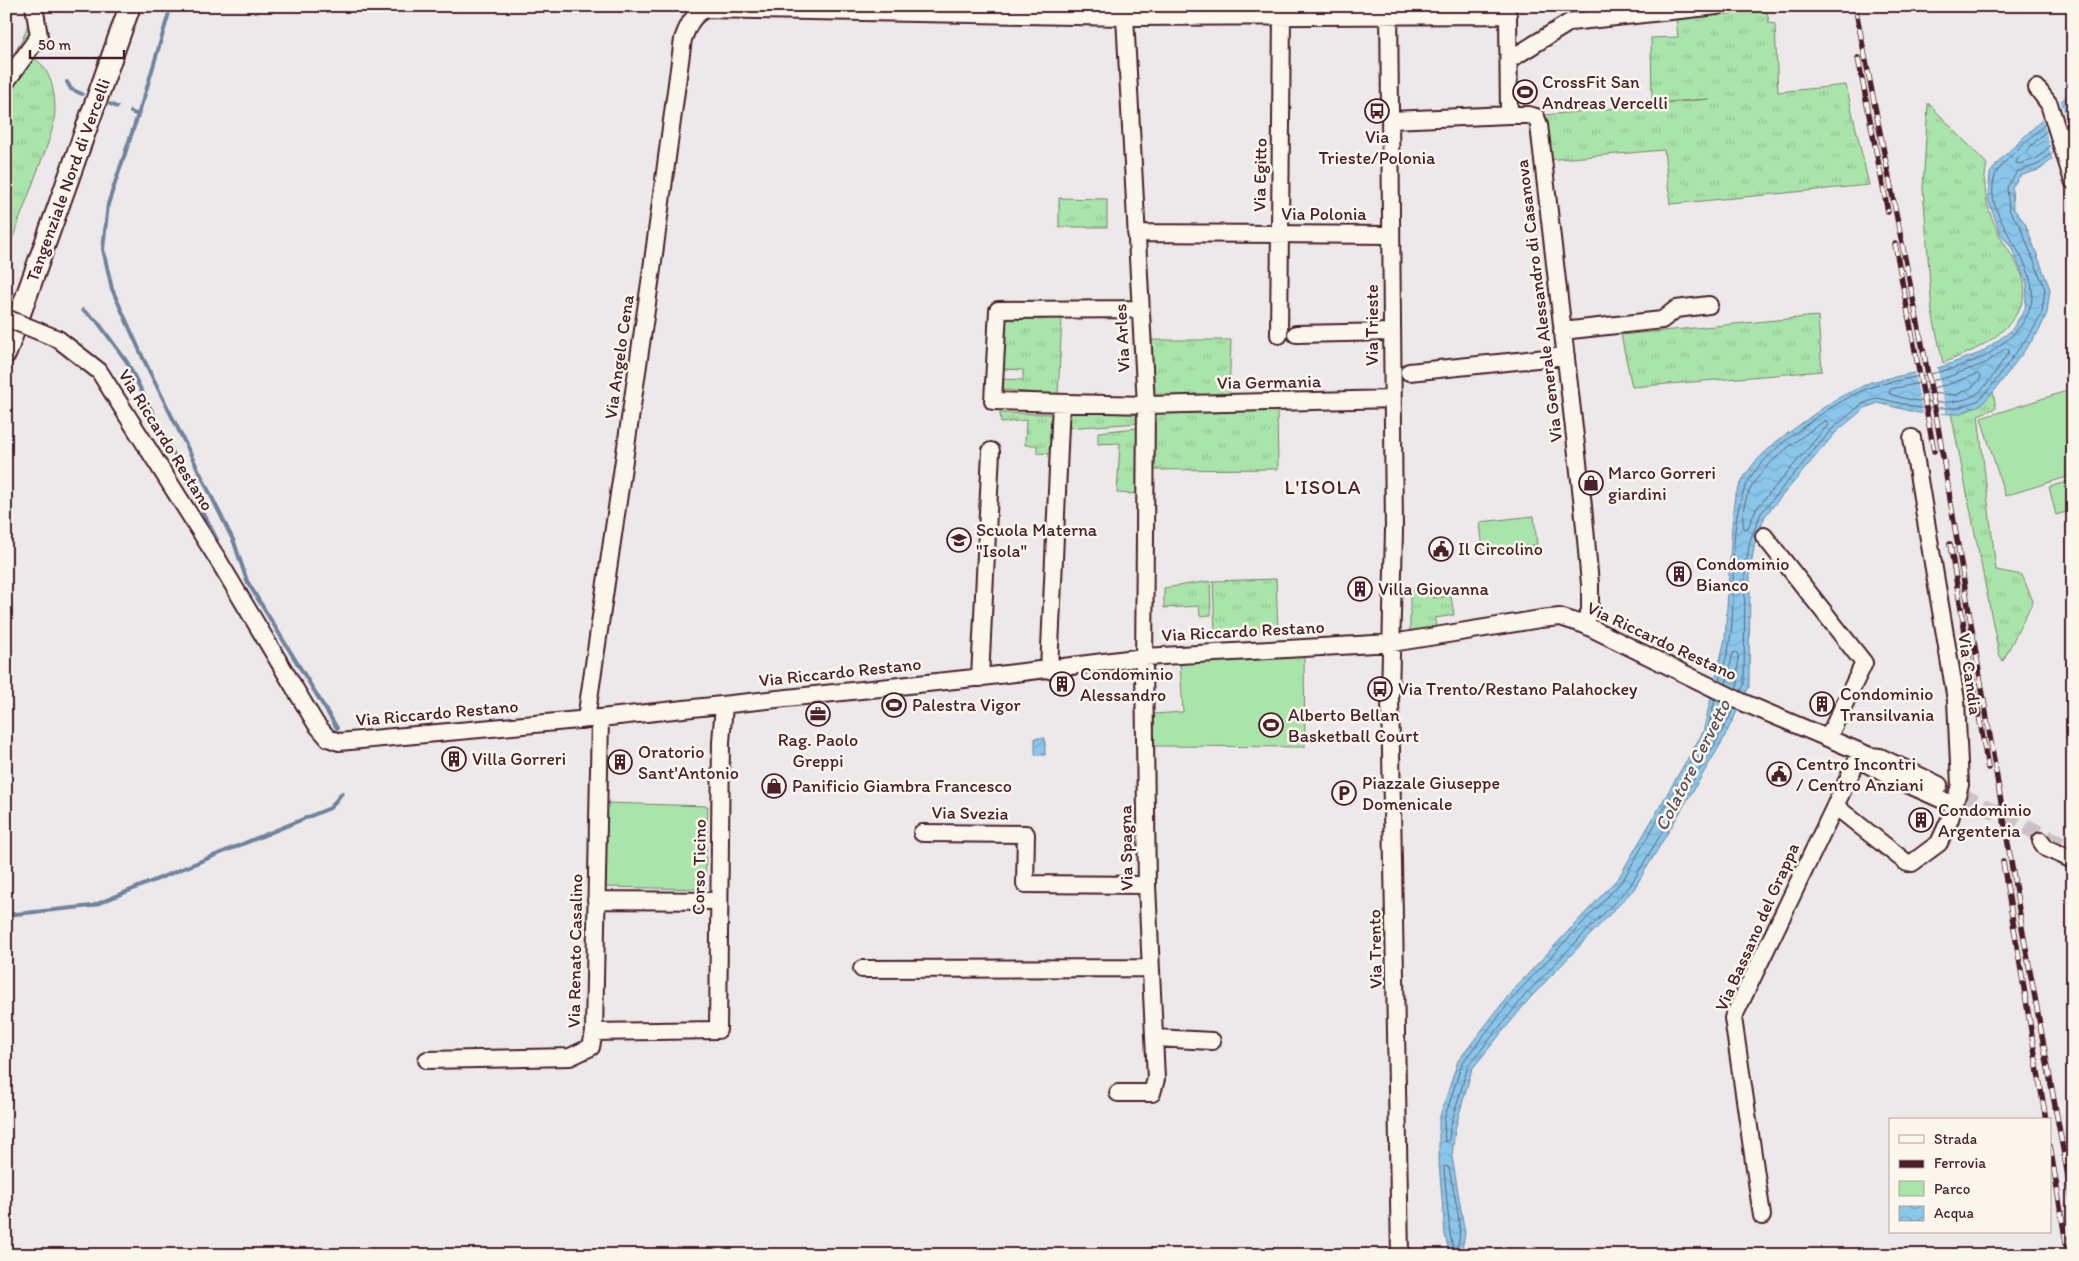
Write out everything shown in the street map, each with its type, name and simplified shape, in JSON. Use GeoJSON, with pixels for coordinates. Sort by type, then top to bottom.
{"type":"FeatureCollection","features":[{"type":"Feature","properties":{"kind":"main road","name":"Tangenziale Nord di Vercelli"},"geometry":{"type":"LineString","coordinates":[[6,353],[130,6]]}},
{"type":"Feature","properties":{"kind":"street"},"geometry":{"type":"LineString","coordinates":[[6,82],[39,36],[34,6]]}},
{"type":"Feature","properties":{"kind":"street"},"geometry":{"type":"LineString","coordinates":[[1509,60],[1570,22],[1614,12],[1718,6]]}},
{"type":"Feature","properties":{"kind":"street","name":"Via Angelo Cena"},"geometry":{"type":"LineString","coordinates":[[593,719],[683,40],[688,26],[696,13],[706,9],[1125,17]]}},
{"type":"Feature","properties":{"kind":"street"},"geometry":{"type":"LineString","coordinates":[[1125,17],[1282,16],[1389,11],[1508,15],[1509,115]]}},
{"type":"Feature","properties":{"kind":"street","name":"Via Trieste"},"geometry":{"type":"LineString","coordinates":[[1389,11],[1394,540],[1392,643]]}},
{"type":"Feature","properties":{"kind":"street","name":"Via Egitto"},"geometry":{"type":"LineString","coordinates":[[1278,335],[1282,16]]}},
{"type":"Feature","properties":{"kind":"street","name":"Via Arles"},"geometry":{"type":"LineString","coordinates":[[1125,17],[1146,405],[1144,657]]}},
{"type":"Feature","properties":{"kind":"street"},"geometry":{"type":"LineString","coordinates":[[2037,88],[2049,104],[2073,181]]}},
{"type":"Feature","properties":{"kind":"street","name":"Via Generale Alessandro di Casanova"},"geometry":{"type":"LineString","coordinates":[[1391,120],[1528,115],[1536,117],[1539,124],[1590,584],[1590,610],[1585,625]]}},
{"type":"Feature","properties":{"kind":"street","name":"Via Polonia"},"geometry":{"type":"LineString","coordinates":[[1136,233],[1391,235]]}},
{"type":"Feature","properties":{"kind":"street"},"geometry":{"type":"LineString","coordinates":[[1562,331],[1662,320],[1676,309],[1709,305]]}},
{"type":"Feature","properties":{"kind":"street","name":"Via Germania"},"geometry":{"type":"LineString","coordinates":[[1140,309],[998,310],[994,401],[1146,405],[1393,399]]}},
{"type":"Feature","properties":{"kind":"street","name":"Via Riccardo Restano"},"geometry":{"type":"LineString","coordinates":[[6,318],[58,339],[99,371],[217,558],[316,724],[328,738],[339,742],[593,719],[980,678],[1144,657],[1392,643],[1560,617],[1585,625],[1742,702],[1863,753],[1880,757],[1939,785]]}},
{"type":"Feature","properties":{"kind":"street"},"geometry":{"type":"LineString","coordinates":[[1296,334],[1392,332]]}},
{"type":"Feature","properties":{"kind":"street"},"geometry":{"type":"LineString","coordinates":[[1409,372],[1566,356]]}},
{"type":"Feature","properties":{"kind":"street"},"geometry":{"type":"LineString","coordinates":[[1049,670],[1061,403]]}},
{"type":"Feature","properties":{"kind":"street","name":"Via Candia"},"geometry":{"type":"LineString","coordinates":[[1835,806],[1907,863],[1912,863],[1940,843],[1960,785],[1956,700],[1912,438]]}},
{"type":"Feature","properties":{"kind":"street"},"geometry":{"type":"LineString","coordinates":[[980,678],[991,450]]}},
{"type":"Feature","properties":{"kind":"street"},"geometry":{"type":"LineString","coordinates":[[1764,536],[1864,663],[1828,738]]}},
{"type":"Feature","properties":{"kind":"street","name":"Via Trento"},"geometry":{"type":"LineString","coordinates":[[1392,643],[1390,696],[1400,1255]]}},
{"type":"Feature","properties":{"kind":"street","name":"Via Spagna"},"geometry":{"type":"LineString","coordinates":[[1118,1093],[1152,1093],[1156,1079],[1147,885],[1144,657]]}},
{"type":"Feature","properties":{"kind":"street","name":"Corso Ticino"},"geometry":{"type":"LineString","coordinates":[[594,1032],[718,1030],[718,901],[721,742],[724,705]]}},
{"type":"Feature","properties":{"kind":"street","name":"Via Renato Casalino"},"geometry":{"type":"LineString","coordinates":[[427,1060],[570,1056],[591,1047],[594,1032],[596,900],[593,719]]}},
{"type":"Feature","properties":{"kind":"street","name":"Via Riccardo Restano"},"geometry":{"type":"LineString","coordinates":[[1863,753],[1867,764],[1954,805]]}},
{"type":"Feature","properties":{"kind":"street","name":"Via Bassano del Grappa"},"geometry":{"type":"LineString","coordinates":[[1762,1216],[1733,1018],[1835,806],[1863,753]]}},
{"type":"Feature","properties":{"kind":"street","name":"Via Svezia"},"geometry":{"type":"LineString","coordinates":[[922,832],[1026,834],[1025,884],[1147,885]]}},
{"type":"Feature","properties":{"kind":"street"},"geometry":{"type":"LineString","coordinates":[[2041,841],[2046,848],[2073,860]]}},
{"type":"Feature","properties":{"kind":"street"},"geometry":{"type":"LineString","coordinates":[[596,900],[718,901]]}},
{"type":"Feature","properties":{"kind":"street"},"geometry":{"type":"LineString","coordinates":[[862,969],[1150,968]]}},
{"type":"Feature","properties":{"kind":"street"},"geometry":{"type":"LineString","coordinates":[[1155,1038],[1212,1041]]}},
{"type":"Feature","properties":{"kind":"green space"},"geometry":{"type":"Polygon","coordinates":[[[1767,11],[1769,23],[1775,24],[1778,92],[1846,85],[1869,185],[1670,204],[1664,150],[1547,160],[1545,115],[1709,99],[1652,103],[1651,38],[1678,37],[1676,18],[1767,11]]]}},
{"type":"Feature","properties":{"kind":"green space"},"geometry":{"type":"Polygon","coordinates":[[[31,16],[32,33],[29,41],[21,56],[6,76],[6,65],[22,41],[31,16]]]}},
{"type":"Feature","properties":{"kind":"green space"},"geometry":{"type":"Polygon","coordinates":[[[34,58],[46,70],[52,86],[55,104],[54,121],[47,147],[6,256],[6,90],[30,59],[34,58]]]}},
{"type":"Feature","properties":{"kind":"green space"},"geometry":{"type":"Polygon","coordinates":[[[1928,103],[1987,164],[1985,191],[1989,209],[1999,234],[2017,264],[2024,283],[2022,304],[2004,329],[1981,346],[1943,363],[1932,312],[1923,188],[1928,103]]]}},
{"type":"Feature","properties":{"kind":"green space"},"geometry":{"type":"Polygon","coordinates":[[[1059,198],[1107,199],[1107,227],[1059,227],[1059,198]]]}},
{"type":"Feature","properties":{"kind":"green space"},"geometry":{"type":"Polygon","coordinates":[[[1818,316],[1822,371],[1632,387],[1621,335],[1818,316]]]}},
{"type":"Feature","properties":{"kind":"green space"},"geometry":{"type":"Polygon","coordinates":[[[1006,317],[1062,318],[1058,395],[1003,390],[1004,379],[1023,380],[1023,370],[1004,369],[1006,317]]]}},
{"type":"Feature","properties":{"kind":"green space"},"geometry":{"type":"Polygon","coordinates":[[[1151,340],[1231,340],[1229,397],[1154,398],[1151,340]]]}},
{"type":"Feature","properties":{"kind":"green space"},"geometry":{"type":"Polygon","coordinates":[[[2073,389],[2073,475],[2005,496],[1981,418],[2073,389]]]}},
{"type":"Feature","properties":{"kind":"green space"},"geometry":{"type":"Polygon","coordinates":[[[1993,392],[1996,408],[1978,415],[1996,570],[2022,575],[2033,601],[2003,661],[1999,654],[1951,413],[1969,410],[1993,392]]]}},
{"type":"Feature","properties":{"kind":"green space"},"geometry":{"type":"Polygon","coordinates":[[[1068,410],[1139,414],[1139,423],[1067,428],[1068,410]]]}},
{"type":"Feature","properties":{"kind":"green space"},"geometry":{"type":"Polygon","coordinates":[[[1277,410],[1278,469],[1153,470],[1153,413],[1277,410]]]}},
{"type":"Feature","properties":{"kind":"green space"},"geometry":{"type":"Polygon","coordinates":[[[1000,413],[1052,414],[1050,439],[1055,440],[1054,454],[1037,453],[1037,445],[1025,445],[1026,420],[1001,423],[1000,413]]]}},
{"type":"Feature","properties":{"kind":"green space"},"geometry":{"type":"Polygon","coordinates":[[[1137,428],[1136,494],[1117,493],[1120,443],[1098,444],[1098,432],[1137,428]]]}},
{"type":"Feature","properties":{"kind":"green space"},"geometry":{"type":"Polygon","coordinates":[[[2073,480],[2073,510],[2056,515],[2049,487],[2073,480]]]}},
{"type":"Feature","properties":{"kind":"green space"},"geometry":{"type":"Polygon","coordinates":[[[1534,516],[1537,545],[1483,551],[1480,522],[1534,516]]]}},
{"type":"Feature","properties":{"kind":"green space"},"geometry":{"type":"Polygon","coordinates":[[[1276,579],[1278,630],[1215,633],[1213,581],[1276,579]]]}},
{"type":"Feature","properties":{"kind":"green space"},"geometry":{"type":"Polygon","coordinates":[[[1210,581],[1211,615],[1200,616],[1199,606],[1164,608],[1164,588],[1210,581]]]}},
{"type":"Feature","properties":{"kind":"green space"},"geometry":{"type":"Polygon","coordinates":[[[1431,588],[1432,598],[1451,596],[1454,615],[1435,618],[1436,627],[1410,632],[1410,591],[1431,588]]]}},
{"type":"Feature","properties":{"kind":"green space"},"geometry":{"type":"Polygon","coordinates":[[[1304,655],[1305,747],[1154,746],[1154,714],[1183,712],[1180,663],[1304,655]]]}},
{"type":"Feature","properties":{"kind":"green space"},"geometry":{"type":"Polygon","coordinates":[[[605,803],[708,806],[705,889],[603,887],[605,803]]]}},
{"type":"Feature","properties":{"kind":"water","name":"Colatore Cervetto"},"geometry":{"type":"Polygon","coordinates":[[[2073,90],[2073,140],[2041,169],[2020,176],[2012,187],[2013,208],[2025,223],[2050,289],[2047,313],[2039,331],[1995,390],[1982,404],[1959,414],[1919,413],[1878,403],[1865,408],[1836,432],[1765,516],[1755,543],[1750,570],[1749,687],[1722,742],[1634,889],[1530,998],[1472,1069],[1455,1129],[1452,1157],[1465,1233],[1461,1255],[1447,1255],[1449,1251],[1445,1235],[1439,1163],[1439,1119],[1458,1061],[1512,991],[1619,877],[1703,732],[1725,639],[1733,510],[1735,496],[1744,477],[1755,462],[1777,441],[1834,400],[1871,382],[1941,367],[1980,353],[2011,331],[2025,309],[2027,284],[2011,247],[2000,233],[1988,199],[1990,173],[2002,158],[2073,90]]]}},
{"type":"Feature","properties":{"kind":"water"},"geometry":{"type":"Polygon","coordinates":[[[1035,738],[1045,738],[1045,755],[1035,755],[1035,738]]]}},
{"type":"Feature","properties":{"kind":"pier"},"geometry":{"type":"Polygon","coordinates":[[[2060,99],[2073,142],[2053,161],[2042,117],[2060,99]]]}},
{"type":"Feature","properties":{"kind":"pier"},"geometry":{"type":"Polygon","coordinates":[[[1937,366],[1946,413],[1923,415],[1914,370],[1937,366]]]}},
{"type":"Feature","properties":{"kind":"pier"},"geometry":{"type":"Polygon","coordinates":[[[1713,676],[1747,693],[1739,710],[1709,696],[1713,676]]]}},
{"type":"Feature","properties":{"kind":"waterway"},"geometry":{"type":"LineString","coordinates":[[171,6],[145,94],[108,204],[103,249],[112,289],[143,358],[234,542],[247,581],[337,728]]}},
{"type":"Feature","properties":{"kind":"waterway"},"geometry":{"type":"LineString","coordinates":[[67,82],[71,89],[82,94]]}},
{"type":"Feature","properties":{"kind":"waterway"},"geometry":{"type":"LineString","coordinates":[[110,104],[117,107]]}},
{"type":"Feature","properties":{"kind":"waterway"},"geometry":{"type":"LineString","coordinates":[[131,112],[138,115]]}},
{"type":"Feature","properties":{"kind":"waterway"},"geometry":{"type":"LineString","coordinates":[[83,310],[97,321],[127,362],[217,540]]}},
{"type":"Feature","properties":{"kind":"waterway"},"geometry":{"type":"LineString","coordinates":[[6,915],[92,906],[330,808],[342,793]]}},
{"type":"Feature","properties":{"kind":"waterway"},"geometry":{"type":"LineString","coordinates":[[1460,1249],[1525,1255]]}},
{"type":"Feature","properties":{"kind":"tunnel"},"geometry":{"type":"LineString","coordinates":[[1939,785],[2064,845]]}},
{"type":"Feature","properties":{"kind":"railway"},"geometry":{"type":"LineString","coordinates":[[1855,6],[1936,415],[2023,933],[2073,1203]]}},
{"type":"Feature","properties":{"kind":"railway"},"geometry":{"type":"LineString","coordinates":[[1858,58],[1888,212]]}},
{"type":"Feature","properties":{"kind":"railway"},"geometry":{"type":"LineString","coordinates":[[1895,244],[1934,451]]}},
{"type":"Feature","properties":{"kind":"railway"},"geometry":{"type":"LineString","coordinates":[[1950,544],[1988,768]]}},
{"type":"Feature","properties":{"kind":"railway"},"geometry":{"type":"LineString","coordinates":[[2003,862],[2046,1118]]}},
{"type":"Feature","properties":{"kind":"railway"},"geometry":{"type":"LineString","coordinates":[[2052,1158],[2068,1255]]}},
{"type":"Feature","properties":{"kind":"place","name":"CrossFit San Andreas Vercelli"},"geometry":{"type":"Point","coordinates":[1525,92]}},
{"type":"Feature","properties":{"kind":"place","name":"Via Trieste/Polonia"},"geometry":{"type":"Point","coordinates":[1377,111]}},
{"type":"Feature","properties":{"kind":"place","name":"Marco Gorreri giardini"},"geometry":{"type":"Point","coordinates":[1591,483]}},
{"type":"Feature","properties":{"kind":"place","name":"Scuola Materna \"Isola\""},"geometry":{"type":"Point","coordinates":[959,540]}},
{"type":"Feature","properties":{"kind":"place","name":"Il Circolino"},"geometry":{"type":"Point","coordinates":[1441,549]}},
{"type":"Feature","properties":{"kind":"place","name":"Condominio Bianco"},"geometry":{"type":"Point","coordinates":[1679,574]}},
{"type":"Feature","properties":{"kind":"place","name":"Villa Giovanna"},"geometry":{"type":"Point","coordinates":[1360,589]}},
{"type":"Feature","properties":{"kind":"place","name":"Condominio Alessandro"},"geometry":{"type":"Point","coordinates":[1062,684]}},
{"type":"Feature","properties":{"kind":"place","name":"Via Trento/Restano Palahockey"},"geometry":{"type":"Point","coordinates":[1380,689]}},
{"type":"Feature","properties":{"kind":"place","name":"Condominio Transilvania"},"geometry":{"type":"Point","coordinates":[1822,704]}},
{"type":"Feature","properties":{"kind":"place","name":"Palestra Vigor"},"geometry":{"type":"Point","coordinates":[894,705]}},
{"type":"Feature","properties":{"kind":"place","name":"Rag. Paolo Greppi"},"geometry":{"type":"Point","coordinates":[818,714]}},
{"type":"Feature","properties":{"kind":"place","name":"Alberto Bellan Basketball Court"},"geometry":{"type":"Point","coordinates":[1271,725]}},
{"type":"Feature","properties":{"kind":"place","name":"Villa Gorreri"},"geometry":{"type":"Point","coordinates":[454,759]}},
{"type":"Feature","properties":{"kind":"place","name":"Oratorio Sant'Antonio"},"geometry":{"type":"Point","coordinates":[620,762]}},
{"type":"Feature","properties":{"kind":"place","name":"Centro Incontri / Centro Anziani"},"geometry":{"type":"Point","coordinates":[1779,774]}},
{"type":"Feature","properties":{"kind":"place","name":"Panificio Giambra Francesco"},"geometry":{"type":"Point","coordinates":[774,786]}},
{"type":"Feature","properties":{"kind":"place","name":"Piazzale Giuseppe Domenicale"},"geometry":{"type":"Point","coordinates":[1344,793]}},
{"type":"Feature","properties":{"kind":"place","name":"Condominio Argenteria"},"geometry":{"type":"Point","coordinates":[1921,820]}},
{"type":"Feature","properties":{"kind":"district","name":"L'ISOLA"},"geometry":{"type":"Point","coordinates":[1323,487]}}]}
